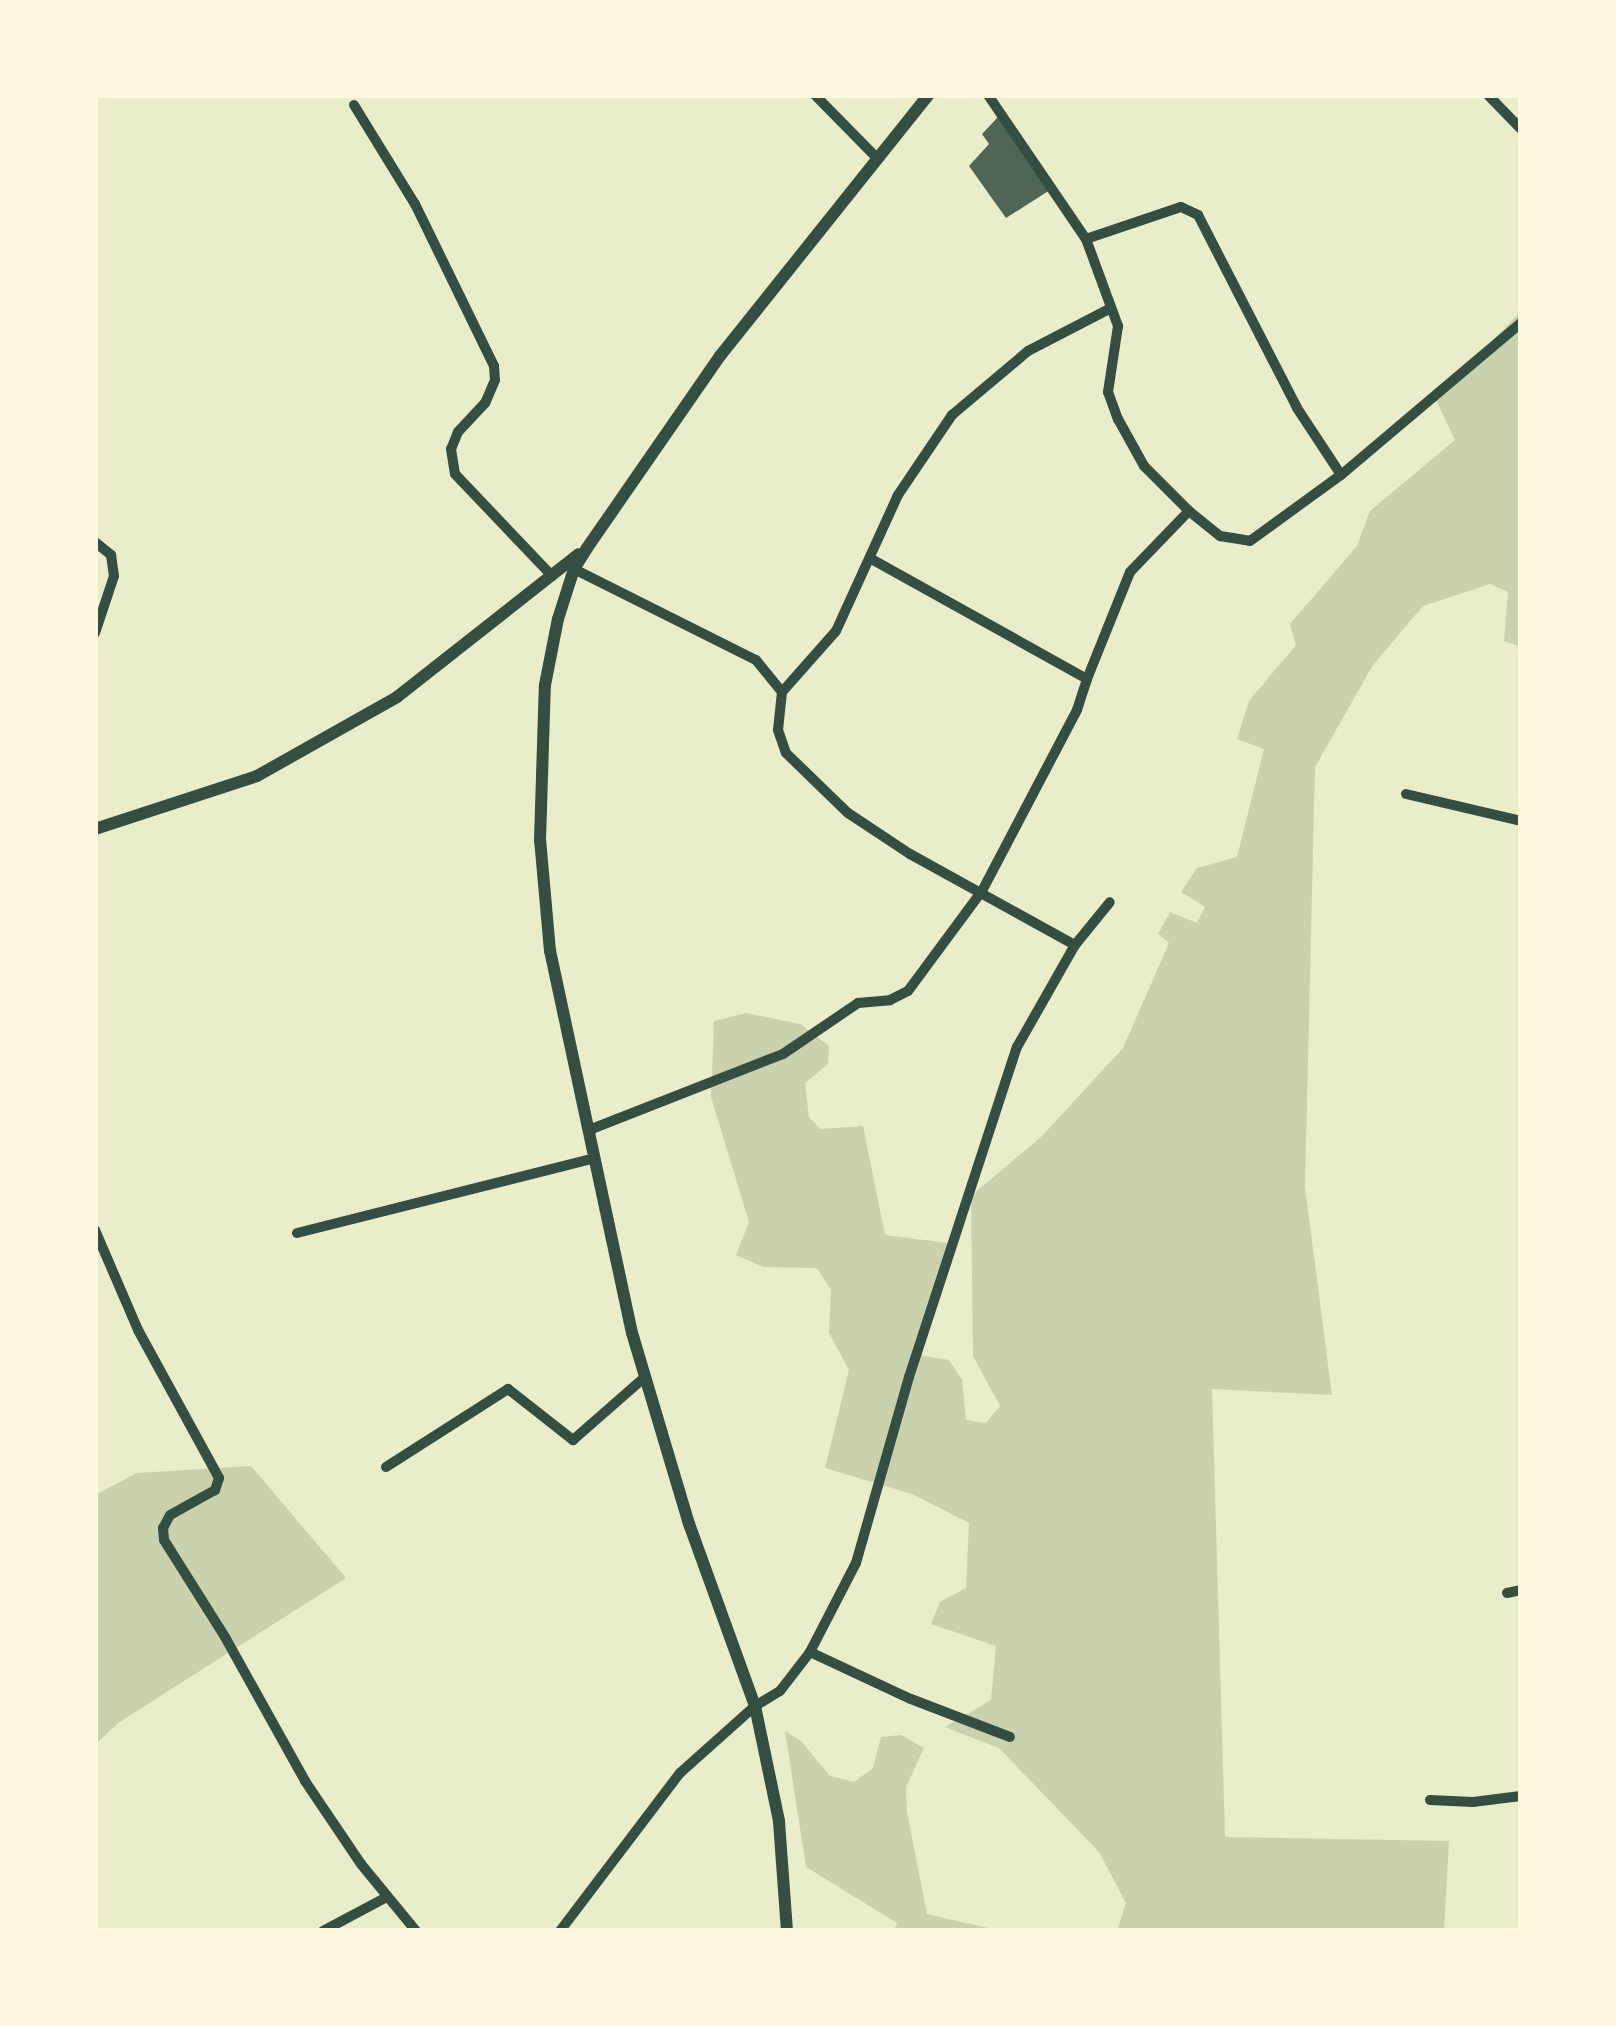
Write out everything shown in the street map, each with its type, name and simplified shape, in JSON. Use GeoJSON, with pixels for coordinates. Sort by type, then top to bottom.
{"type":"FeatureCollection","features":[{"type":"Feature","properties":{"kind":"street"},"geometry":{"type":"LineString","coordinates":[[815,95],[878,159]]}},
{"type":"Feature","properties":{"kind":"street"},"geometry":{"type":"LineString","coordinates":[[788,1931],[778,1821],[755,1706],[690,1524],[645,1377],[592,1160],[550,951],[540,840],[545,686],[574,568],[731,341],[928,95]]}},
{"type":"Feature","properties":{"kind":"street"},"geometry":{"type":"LineString","coordinates":[[988,95],[1086,239],[1118,326],[1108,392],[1118,419],[1144,466],[1220,536],[1250,541],[1340,476],[1521,323]]}},
{"type":"Feature","properties":{"kind":"street"},"geometry":{"type":"LineString","coordinates":[[1488,95],[1521,128]]}},
{"type":"Feature","properties":{"kind":"street"},"geometry":{"type":"LineString","coordinates":[[354,105],[415,204],[494,366],[495,380],[485,402],[458,432],[451,449],[454,474],[552,576]]}},
{"type":"Feature","properties":{"kind":"street"},"geometry":{"type":"LineString","coordinates":[[1086,239],[1181,207],[1198,215],[1296,408],[1340,476]]}},
{"type":"Feature","properties":{"kind":"street"},"geometry":{"type":"LineString","coordinates":[[1075,945],[910,854],[848,813],[786,753],[778,730],[782,692],[836,630],[898,495],[952,415],[1028,351],[1111,308]]}},
{"type":"Feature","properties":{"kind":"street"},"geometry":{"type":"LineString","coordinates":[[589,1130],[783,1054],[858,1003],[890,1000],[908,991],[982,891],[1077,710],[1130,572],[1189,510]]}},
{"type":"Feature","properties":{"kind":"street"},"geometry":{"type":"LineString","coordinates":[[95,542],[111,555],[114,576],[95,634]]}},
{"type":"Feature","properties":{"kind":"street"},"geometry":{"type":"LineString","coordinates":[[95,829],[257,776],[397,697],[587,548]]}},
{"type":"Feature","properties":{"kind":"street"},"geometry":{"type":"LineString","coordinates":[[871,558],[1087,679]]}},
{"type":"Feature","properties":{"kind":"street"},"geometry":{"type":"LineString","coordinates":[[574,568],[756,660],[782,692]]}},
{"type":"Feature","properties":{"kind":"street"},"geometry":{"type":"LineString","coordinates":[[1406,794],[1521,821]]}},
{"type":"Feature","properties":{"kind":"street"},"geometry":{"type":"LineString","coordinates":[[560,1931],[680,1773],[755,1706],[780,1691],[810,1652],[856,1563],[909,1377],[1017,1047],[1075,945],[1110,902]]}},
{"type":"Feature","properties":{"kind":"street"},"geometry":{"type":"LineString","coordinates":[[297,1233],[592,1160]]}},
{"type":"Feature","properties":{"kind":"street"},"geometry":{"type":"LineString","coordinates":[[95,1230],[138,1330],[218,1478],[215,1490],[170,1515],[163,1528],[164,1540],[225,1637],[305,1781],[387,1897],[416,1931]]}},
{"type":"Feature","properties":{"kind":"street"},"geometry":{"type":"LineString","coordinates":[[386,1467],[508,1389],[573,1440],[645,1377]]}},
{"type":"Feature","properties":{"kind":"street"},"geometry":{"type":"LineString","coordinates":[[1507,1593],[1521,1590]]}},
{"type":"Feature","properties":{"kind":"street"},"geometry":{"type":"LineString","coordinates":[[810,1652],[911,1700],[1010,1736]]}},
{"type":"Feature","properties":{"kind":"street"},"geometry":{"type":"LineString","coordinates":[[1430,1800],[1473,1802],[1521,1796]]}},
{"type":"Feature","properties":{"kind":"street"},"geometry":{"type":"LineString","coordinates":[[323,1931],[387,1897]]}},
{"type":"Feature","properties":{"kind":"green space"},"geometry":{"type":"Polygon","coordinates":[[[1521,311],[1521,647],[1504,641],[1508,592],[1490,584],[1423,606],[1373,665],[1315,767],[1305,1187],[1332,1395],[1212,1389],[1225,1837],[1449,1841],[1444,1931],[1117,1931],[1126,1903],[1099,1852],[999,1748],[945,1727],[991,1700],[996,1646],[931,1624],[940,1602],[966,1588],[969,1523],[912,1494],[825,1468],[849,1370],[829,1333],[831,1290],[817,1268],[763,1267],[736,1255],[749,1222],[711,1097],[714,1021],[746,1013],[800,1024],[829,1046],[828,1064],[805,1083],[809,1117],[820,1129],[863,1126],[885,1235],[948,1243],[919,1355],[949,1360],[962,1380],[966,1420],[986,1423],[1000,1406],[973,1356],[971,1196],[1042,1136],[1123,1048],[1169,943],[1158,934],[1170,912],[1197,923],[1205,907],[1181,892],[1197,868],[1237,857],[1264,749],[1237,739],[1249,701],[1296,645],[1290,624],[1357,546],[1370,511],[1455,440],[1436,400],[1521,311]]]}},
{"type":"Feature","properties":{"kind":"green space"},"geometry":{"type":"Polygon","coordinates":[[[251,1466],[346,1578],[118,1723],[95,1745],[95,1495],[137,1473],[251,1466]]]}},
{"type":"Feature","properties":{"kind":"green space"},"geometry":{"type":"Polygon","coordinates":[[[785,1731],[801,1741],[830,1776],[854,1782],[873,1768],[881,1737],[901,1735],[924,1748],[906,1787],[907,1812],[927,1914],[1001,1931],[894,1931],[897,1923],[806,1867],[785,1731]]]}},
{"type":"Feature","properties":{"kind":"building"},"geometry":{"type":"Polygon","coordinates":[[[998,117],[1050,190],[1006,218],[969,166],[989,144],[982,134],[998,117]]]}}]}
